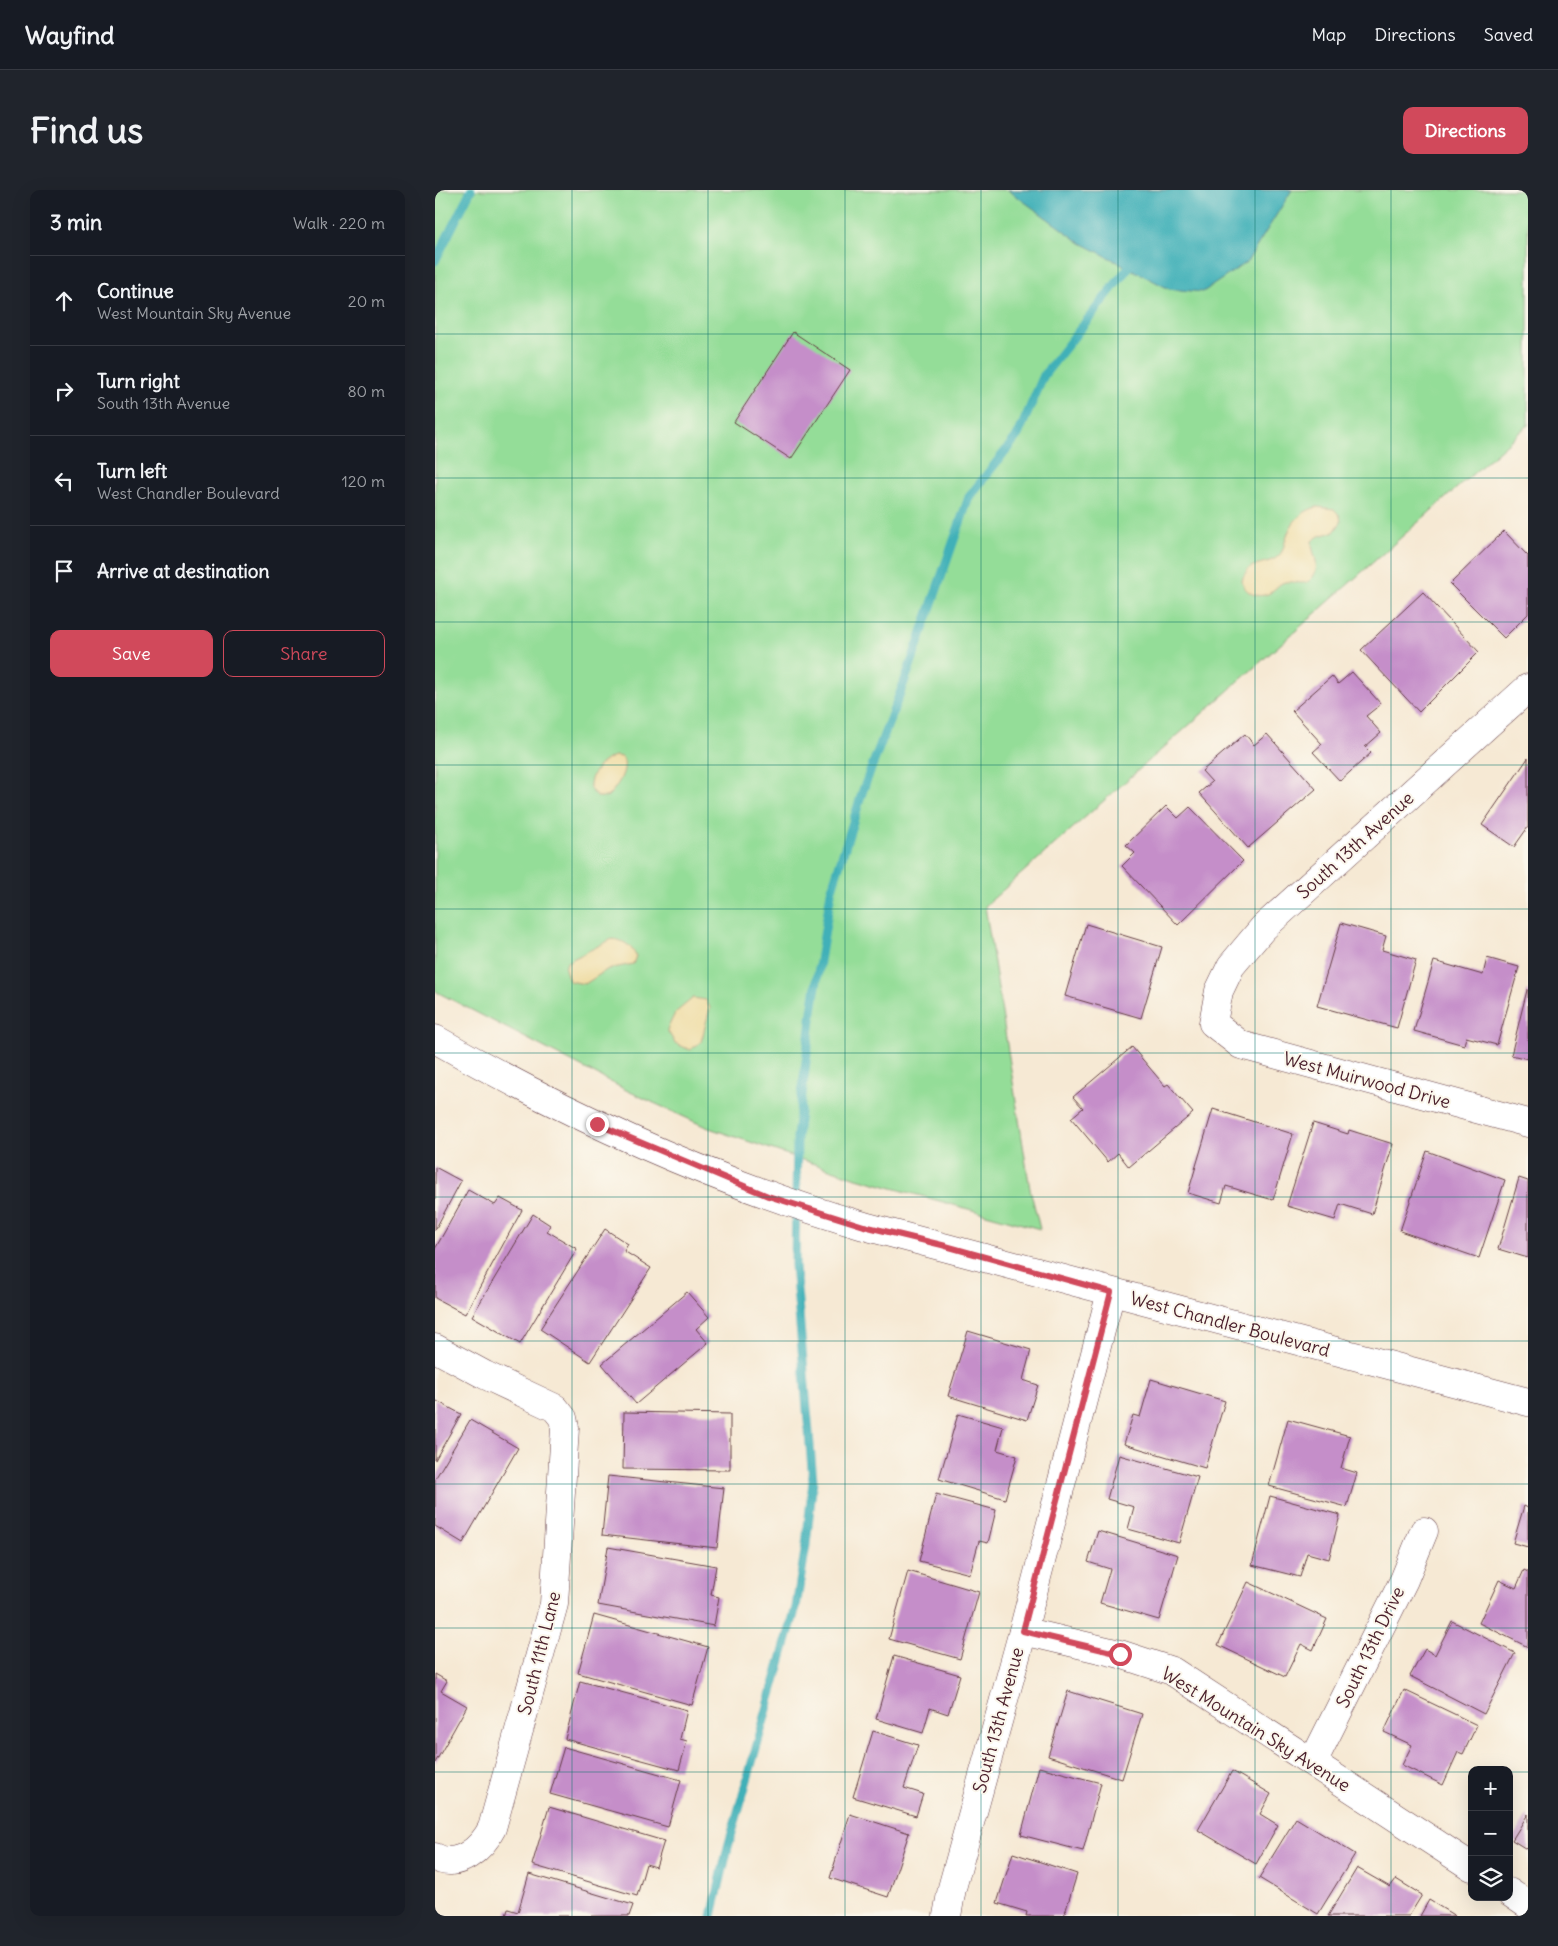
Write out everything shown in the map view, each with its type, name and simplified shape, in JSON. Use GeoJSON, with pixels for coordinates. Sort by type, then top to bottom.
{"type":"FeatureCollection","features":[{"type":"Feature","properties":{"kind":"street","name":"South 13th Avenue"},"geometry":{"type":"LineString","coordinates":[[1213,1023],[1219,991],[1231,966],[1263,928],[1528,688]]}},
{"type":"Feature","properties":{"kind":"street","name":"West Muirwood Drive"},"geometry":{"type":"LineString","coordinates":[[1213,1023],[1241,1045],[1528,1124]]}},
{"type":"Feature","properties":{"kind":"street","name":"West Chandler Boulevard"},"geometry":{"type":"LineString","coordinates":[[435,1039],[485,1068],[597,1124],[768,1196],[843,1219],[1111,1292],[1528,1402]]}},
{"type":"Feature","properties":{"kind":"street","name":"South 13th Avenue"},"geometry":{"type":"LineString","coordinates":[[947,1916],[952,1888],[1023,1631],[1111,1292]]}},
{"type":"Feature","properties":{"kind":"street","name":"South 11th Lane"},"geometry":{"type":"LineString","coordinates":[[435,1348],[485,1375],[555,1408],[563,1418],[565,1428],[554,1604],[492,1828],[485,1841],[465,1857],[447,1861],[435,1857]]}},
{"type":"Feature","properties":{"kind":"street","name":"South 13th Drive"},"geometry":{"type":"LineString","coordinates":[[1313,1762],[1404,1580],[1424,1531]]}},
{"type":"Feature","properties":{"kind":"street","name":"West Mountain Sky Avenue"},"geometry":{"type":"LineString","coordinates":[[1023,1631],[1120,1654],[1172,1671],[1468,1864]]}},
{"type":"Feature","properties":{"kind":"street"},"geometry":{"type":"LineString","coordinates":[[1513,1895],[1528,1905]]}},
{"type":"Feature","properties":{"kind":"green space"},"geometry":{"type":"Polygon","coordinates":[[[435,190],[1528,190],[1528,425],[985,906],[1030,1189],[1040,1229],[853,1177],[706,1127],[628,1091],[435,991],[435,190]]]}},
{"type":"Feature","properties":{"kind":"sand"},"geometry":{"type":"Polygon","coordinates":[[[1317,507],[1334,509],[1340,516],[1341,522],[1334,532],[1319,536],[1312,541],[1317,566],[1311,579],[1304,583],[1282,583],[1265,595],[1249,592],[1242,581],[1249,569],[1277,558],[1282,551],[1293,523],[1306,511],[1317,507]]]}},
{"type":"Feature","properties":{"kind":"sand"},"geometry":{"type":"Polygon","coordinates":[[[615,756],[622,757],[624,762],[621,778],[607,797],[597,797],[590,789],[591,778],[605,761],[615,756]]]}},
{"type":"Feature","properties":{"kind":"sand"},"geometry":{"type":"Polygon","coordinates":[[[612,939],[623,942],[632,949],[636,956],[633,964],[608,969],[585,984],[569,981],[565,969],[567,962],[612,939]]]}},
{"type":"Feature","properties":{"kind":"sand"},"geometry":{"type":"Polygon","coordinates":[[[693,998],[706,1000],[710,1008],[701,1042],[690,1050],[675,1043],[667,1030],[675,1013],[693,998]]]}},
{"type":"Feature","properties":{"kind":"water"},"geometry":{"type":"Polygon","coordinates":[[[1008,190],[1292,190],[1247,262],[1203,292],[1169,289],[1081,243],[1008,190]]]}},
{"type":"Feature","properties":{"kind":"building"},"geometry":{"type":"Polygon","coordinates":[[[793,332],[850,370],[791,459],[734,422],[793,332]]]}},
{"type":"Feature","properties":{"kind":"building"},"geometry":{"type":"Polygon","coordinates":[[[1504,531],[1528,556],[1528,614],[1504,638],[1450,584],[1504,531]]]}},
{"type":"Feature","properties":{"kind":"building"},"geometry":{"type":"Polygon","coordinates":[[[1423,592],[1479,652],[1419,712],[1361,650],[1423,592]]]}},
{"type":"Feature","properties":{"kind":"building"},"geometry":{"type":"Polygon","coordinates":[[[1352,672],[1381,704],[1366,716],[1381,733],[1365,747],[1371,753],[1340,781],[1313,752],[1322,744],[1292,711],[1332,676],[1338,684],[1352,672]]]}},
{"type":"Feature","properties":{"kind":"building"},"geometry":{"type":"Polygon","coordinates":[[[1245,734],[1254,745],[1267,734],[1316,789],[1248,848],[1199,793],[1212,782],[1202,771],[1245,734]]]}},
{"type":"Feature","properties":{"kind":"building"},"geometry":{"type":"Polygon","coordinates":[[[1528,758],[1528,827],[1514,847],[1482,825],[1528,758]]]}},
{"type":"Feature","properties":{"kind":"building"},"geometry":{"type":"Polygon","coordinates":[[[1166,806],[1178,818],[1190,807],[1243,861],[1178,925],[1122,866],[1135,853],[1126,845],[1166,806]]]}},
{"type":"Feature","properties":{"kind":"building"},"geometry":{"type":"Polygon","coordinates":[[[1341,923],[1386,936],[1382,950],[1416,960],[1397,1028],[1317,1006],[1341,923]]]}},
{"type":"Feature","properties":{"kind":"building"},"geometry":{"type":"Polygon","coordinates":[[[1086,924],[1162,947],[1141,1018],[1065,996],[1086,924]]]}},
{"type":"Feature","properties":{"kind":"building"},"geometry":{"type":"Polygon","coordinates":[[[1487,958],[1519,967],[1497,1045],[1466,1037],[1464,1045],[1414,1031],[1434,961],[1483,975],[1487,958]]]}},
{"type":"Feature","properties":{"kind":"building"},"geometry":{"type":"Polygon","coordinates":[[[1528,990],[1528,1059],[1511,1055],[1528,990]]]}},
{"type":"Feature","properties":{"kind":"building"},"geometry":{"type":"Polygon","coordinates":[[[1132,1047],[1165,1086],[1168,1084],[1193,1113],[1129,1167],[1118,1153],[1108,1162],[1071,1118],[1083,1108],[1073,1097],[1132,1047]]]}},
{"type":"Feature","properties":{"kind":"building"},"geometry":{"type":"Polygon","coordinates":[[[1213,1109],[1293,1134],[1273,1200],[1226,1186],[1221,1203],[1188,1193],[1213,1109]]]}},
{"type":"Feature","properties":{"kind":"building"},"geometry":{"type":"Polygon","coordinates":[[[1313,1123],[1348,1134],[1349,1130],[1393,1144],[1372,1214],[1340,1204],[1335,1220],[1287,1206],[1313,1123]]]}},
{"type":"Feature","properties":{"kind":"building"},"geometry":{"type":"Polygon","coordinates":[[[1427,1151],[1505,1180],[1479,1258],[1400,1231],[1427,1151]]]}},
{"type":"Feature","properties":{"kind":"building"},"geometry":{"type":"Polygon","coordinates":[[[435,1167],[461,1181],[435,1230],[435,1167]]]}},
{"type":"Feature","properties":{"kind":"building"},"geometry":{"type":"Polygon","coordinates":[[[1519,1178],[1528,1181],[1528,1258],[1498,1249],[1519,1178]]]}},
{"type":"Feature","properties":{"kind":"building"},"geometry":{"type":"Polygon","coordinates":[[[468,1190],[495,1205],[500,1198],[522,1210],[465,1314],[435,1298],[435,1249],[468,1190]]]}},
{"type":"Feature","properties":{"kind":"building"},"geometry":{"type":"Polygon","coordinates":[[[533,1214],[550,1225],[547,1231],[577,1249],[520,1344],[472,1316],[533,1214]]]}},
{"type":"Feature","properties":{"kind":"building"},"geometry":{"type":"Polygon","coordinates":[[[605,1229],[628,1244],[624,1251],[651,1268],[590,1362],[540,1329],[605,1229]]]}},
{"type":"Feature","properties":{"kind":"building"},"geometry":{"type":"Polygon","coordinates":[[[687,1292],[709,1317],[696,1329],[708,1343],[636,1404],[602,1364],[687,1292]]]}},
{"type":"Feature","properties":{"kind":"building"},"geometry":{"type":"Polygon","coordinates":[[[968,1331],[1031,1350],[1023,1380],[1038,1385],[1027,1420],[948,1396],[968,1331]]]}},
{"type":"Feature","properties":{"kind":"building"},"geometry":{"type":"Polygon","coordinates":[[[1151,1379],[1225,1401],[1205,1468],[1124,1444],[1133,1415],[1140,1417],[1151,1379]]]}},
{"type":"Feature","properties":{"kind":"building"},"geometry":{"type":"Polygon","coordinates":[[[435,1400],[461,1414],[435,1460],[435,1400]]]}},
{"type":"Feature","properties":{"kind":"building"},"geometry":{"type":"Polygon","coordinates":[[[624,1412],[730,1414],[730,1470],[623,1469],[624,1412]]]}},
{"type":"Feature","properties":{"kind":"building"},"geometry":{"type":"Polygon","coordinates":[[[958,1414],[1003,1427],[997,1450],[1017,1456],[1005,1499],[939,1479],[958,1414]]]}},
{"type":"Feature","properties":{"kind":"building"},"geometry":{"type":"Polygon","coordinates":[[[1288,1419],[1350,1436],[1341,1468],[1357,1473],[1347,1507],[1269,1486],[1288,1419]]]}},
{"type":"Feature","properties":{"kind":"building"},"geometry":{"type":"Polygon","coordinates":[[[470,1420],[518,1448],[463,1543],[435,1526],[435,1479],[470,1420]]]}},
{"type":"Feature","properties":{"kind":"building"},"geometry":{"type":"Polygon","coordinates":[[[1119,1455],[1198,1477],[1179,1543],[1128,1529],[1134,1507],[1107,1499],[1119,1455]]]}},
{"type":"Feature","properties":{"kind":"building"},"geometry":{"type":"Polygon","coordinates":[[[608,1476],[724,1488],[717,1548],[602,1535],[608,1476]]]}},
{"type":"Feature","properties":{"kind":"building"},"geometry":{"type":"Polygon","coordinates":[[[936,1494],[996,1510],[988,1543],[979,1541],[970,1574],[919,1561],[936,1494]]]}},
{"type":"Feature","properties":{"kind":"building"},"geometry":{"type":"Polygon","coordinates":[[[1270,1496],[1340,1515],[1329,1559],[1307,1553],[1300,1577],[1252,1565],[1270,1496]]]}},
{"type":"Feature","properties":{"kind":"building"},"geometry":{"type":"Polygon","coordinates":[[[1524,1506],[1528,1508],[1528,1547],[1513,1543],[1524,1506]]]}},
{"type":"Feature","properties":{"kind":"building"},"geometry":{"type":"Polygon","coordinates":[[[1098,1531],[1178,1555],[1159,1620],[1100,1603],[1110,1569],[1088,1562],[1098,1531]]]}},
{"type":"Feature","properties":{"kind":"building"},"geometry":{"type":"Polygon","coordinates":[[[608,1547],[716,1566],[711,1595],[719,1597],[714,1626],[598,1605],[608,1547]]]}},
{"type":"Feature","properties":{"kind":"building"},"geometry":{"type":"Polygon","coordinates":[[[1524,1570],[1528,1572],[1528,1647],[1479,1623],[1499,1580],[1516,1588],[1524,1570]]]}},
{"type":"Feature","properties":{"kind":"building"},"geometry":{"type":"Polygon","coordinates":[[[908,1571],[979,1592],[960,1659],[889,1639],[908,1571]]]}},
{"type":"Feature","properties":{"kind":"building"},"geometry":{"type":"Polygon","coordinates":[[[1248,1582],[1327,1619],[1313,1650],[1301,1644],[1285,1677],[1218,1645],[1248,1582]]]}},
{"type":"Feature","properties":{"kind":"building"},"geometry":{"type":"Polygon","coordinates":[[[594,1615],[708,1647],[692,1705],[578,1673],[594,1615]]]}},
{"type":"Feature","properties":{"kind":"building"},"geometry":{"type":"Polygon","coordinates":[[[1452,1621],[1515,1653],[1484,1714],[1410,1676],[1425,1649],[1435,1655],[1452,1621]]]}},
{"type":"Feature","properties":{"kind":"building"},"geometry":{"type":"Polygon","coordinates":[[[894,1656],[960,1675],[948,1714],[930,1708],[923,1733],[876,1719],[894,1656]]]}},
{"type":"Feature","properties":{"kind":"building"},"geometry":{"type":"Polygon","coordinates":[[[435,1674],[447,1681],[441,1691],[467,1706],[435,1763],[435,1674]]]}},
{"type":"Feature","properties":{"kind":"building"},"geometry":{"type":"Polygon","coordinates":[[[580,1681],[687,1710],[680,1739],[687,1741],[679,1770],[565,1739],[580,1681]]]}},
{"type":"Feature","properties":{"kind":"building"},"geometry":{"type":"Polygon","coordinates":[[[1404,1690],[1477,1725],[1463,1754],[1458,1752],[1443,1785],[1402,1765],[1412,1745],[1384,1732],[1404,1690]]]}},
{"type":"Feature","properties":{"kind":"building"},"geometry":{"type":"Polygon","coordinates":[[[1068,1691],[1142,1714],[1122,1779],[1048,1756],[1068,1691]]]}},
{"type":"Feature","properties":{"kind":"building"},"geometry":{"type":"Polygon","coordinates":[[[873,1731],[918,1745],[904,1788],[923,1794],[916,1816],[853,1797],[873,1731]]]}},
{"type":"Feature","properties":{"kind":"building"},"geometry":{"type":"Polygon","coordinates":[[[564,1747],[681,1780],[668,1827],[550,1794],[564,1747]]]}},
{"type":"Feature","properties":{"kind":"building"},"geometry":{"type":"Polygon","coordinates":[[[1039,1767],[1101,1783],[1083,1851],[1021,1835],[1039,1767]]]}},
{"type":"Feature","properties":{"kind":"building"},"geometry":{"type":"Polygon","coordinates":[[[1232,1771],[1271,1794],[1260,1814],[1278,1825],[1256,1864],[1198,1830],[1232,1771]]]}},
{"type":"Feature","properties":{"kind":"building"},"geometry":{"type":"Polygon","coordinates":[[[549,1807],[664,1841],[656,1867],[646,1864],[637,1896],[532,1865],[549,1807]]]}},
{"type":"Feature","properties":{"kind":"building"},"geometry":{"type":"Polygon","coordinates":[[[850,1814],[909,1833],[888,1897],[830,1878],[850,1814]]]}},
{"type":"Feature","properties":{"kind":"building"},"geometry":{"type":"Polygon","coordinates":[[[1528,1814],[1528,1850],[1513,1841],[1528,1814]]]}},
{"type":"Feature","properties":{"kind":"building"},"geometry":{"type":"Polygon","coordinates":[[[1296,1818],[1355,1854],[1318,1914],[1259,1878],[1296,1818]]]}},
{"type":"Feature","properties":{"kind":"building"},"geometry":{"type":"Polygon","coordinates":[[[1013,1853],[1077,1874],[1064,1916],[1026,1916],[1027,1912],[997,1903],[1013,1853]]]}},
{"type":"Feature","properties":{"kind":"building"},"geometry":{"type":"Polygon","coordinates":[[[1357,1868],[1390,1887],[1396,1879],[1422,1895],[1409,1916],[1328,1916],[1357,1868]]]}},
{"type":"Feature","properties":{"kind":"building"},"geometry":{"type":"Polygon","coordinates":[[[529,1874],[633,1905],[629,1916],[506,1916],[508,1909],[518,1912],[529,1874]]]}},
{"type":"Feature","properties":{"kind":"building"},"geometry":{"type":"Polygon","coordinates":[[[1429,1900],[1455,1916],[1420,1916],[1429,1900]]]}},
{"type":"Feature","properties":{"kind":"waterway"},"geometry":{"type":"LineString","coordinates":[[435,261],[471,190]]}},
{"type":"Feature","properties":{"kind":"waterway"},"geometry":{"type":"LineString","coordinates":[[712,1916],[728,1847],[796,1607],[806,1545],[813,1481],[795,1265],[797,1137],[812,1011],[831,892],[863,790],[908,672],[969,497],[1018,435],[1044,375],[1128,268],[1133,258]]}},
{"type":"Feature","properties":{"kind":"route"},"geometry":{"type":"LineString","coordinates":[[597,1124],[768,1196],[864,1226],[942,1245],[1111,1292],[1023,1631],[1120,1654]]}}]}
